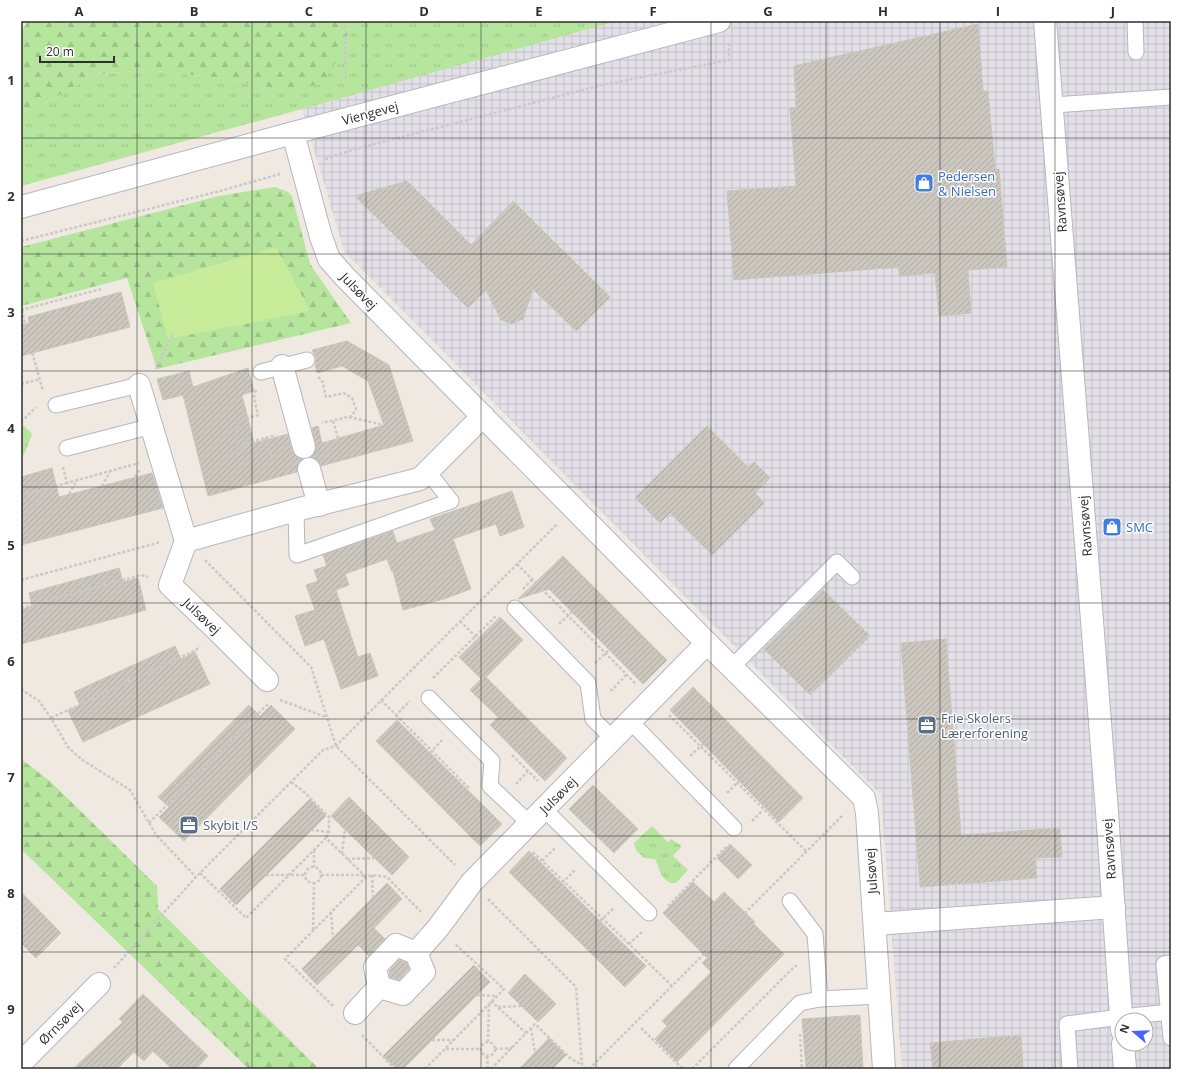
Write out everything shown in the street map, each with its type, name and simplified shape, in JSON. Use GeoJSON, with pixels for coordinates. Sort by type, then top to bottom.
{"type":"FeatureCollection","features":[{"type":"Feature","properties":{"kind":"street","name":"Ravnsøvej"},"geometry":{"type":"LineString","coordinates":[[1045,21],[1053,105],[1121,1012]]}},
{"type":"Feature","properties":{"kind":"street","name":"Viengevej"},"geometry":{"type":"LineString","coordinates":[[21,207],[294,132],[724,29]]}},
{"type":"Feature","properties":{"kind":"street","name":"Julsøvej"},"geometry":{"type":"LineString","coordinates":[[294,132],[321,237],[329,259],[573,508],[864,798],[867,812],[884,1069]]}},
{"type":"Feature","properties":{"kind":"street"},"geometry":{"type":"LineString","coordinates":[[282,366],[304,447]]}},
{"type":"Feature","properties":{"kind":"street"},"geometry":{"type":"LineString","coordinates":[[139,385],[186,541],[170,585]]}},
{"type":"Feature","properties":{"kind":"street"},"geometry":{"type":"LineString","coordinates":[[186,541],[296,510],[420,479],[483,416]]}},
{"type":"Feature","properties":{"kind":"street"},"geometry":{"type":"LineString","coordinates":[[309,469],[319,505]]}},
{"type":"Feature","properties":{"kind":"street","name":"Julsøvej"},"geometry":{"type":"LineString","coordinates":[[170,585],[267,680]]}},
{"type":"Feature","properties":{"kind":"street","name":"Julsøvej"},"geometry":{"type":"LineString","coordinates":[[416,953],[438,928],[472,882],[707,643]]}},
{"type":"Feature","properties":{"kind":"street"},"geometry":{"type":"LineString","coordinates":[[874,924],[1114,907]]}},
{"type":"Feature","properties":{"kind":"street"},"geometry":{"type":"LineString","coordinates":[[396,945],[416,953],[424,972],[403,994],[380,988],[375,967],[396,945]]}},
{"type":"Feature","properties":{"kind":"street","name":"Ørnsøvej"},"geometry":{"type":"LineString","coordinates":[[21,1063],[99,984]]}},
{"type":"Feature","properties":{"kind":"street"},"geometry":{"type":"LineString","coordinates":[[355,1013],[380,988]]}},
{"type":"Feature","properties":{"kind":"street"},"geometry":{"type":"LineString","coordinates":[[1123,1052],[1124,1069]]}},
{"type":"Feature","properties":{"kind":"lane"},"geometry":{"type":"LineString","coordinates":[[1135,21],[1136,52]]}},
{"type":"Feature","properties":{"kind":"lane"},"geometry":{"type":"LineString","coordinates":[[1053,105],[1171,97]]}},
{"type":"Feature","properties":{"kind":"lane"},"geometry":{"type":"LineString","coordinates":[[261,372],[307,360]]}},
{"type":"Feature","properties":{"kind":"lane"},"geometry":{"type":"LineString","coordinates":[[56,405],[139,385]]}},
{"type":"Feature","properties":{"kind":"lane"},"geometry":{"type":"LineString","coordinates":[[67,448],[152,426]]}},
{"type":"Feature","properties":{"kind":"lane"},"geometry":{"type":"LineString","coordinates":[[296,510],[297,555],[451,501],[428,472]]}},
{"type":"Feature","properties":{"kind":"lane"},"geometry":{"type":"LineString","coordinates":[[732,667],[837,562],[852,577]]}},
{"type":"Feature","properties":{"kind":"lane"},"geometry":{"type":"LineString","coordinates":[[515,608],[588,683],[593,720],[613,739]]}},
{"type":"Feature","properties":{"kind":"lane"},"geometry":{"type":"LineString","coordinates":[[429,698],[492,761],[490,786],[537,816],[653,917]]}},
{"type":"Feature","properties":{"kind":"lane"},"geometry":{"type":"LineString","coordinates":[[630,721],[740,827]]}},
{"type":"Feature","properties":{"kind":"lane"},"geometry":{"type":"LineString","coordinates":[[790,901],[815,934],[820,999]]}},
{"type":"Feature","properties":{"kind":"lane"},"geometry":{"type":"LineString","coordinates":[[1171,963],[1164,964],[1170,1012],[1171,1038]]}},
{"type":"Feature","properties":{"kind":"lane"},"geometry":{"type":"LineString","coordinates":[[736,1069],[800,1003],[820,999],[879,996]]}},
{"type":"Feature","properties":{"kind":"lane"},"geometry":{"type":"LineString","coordinates":[[1154,1016],[1170,1012]]}},
{"type":"Feature","properties":{"kind":"lane"},"geometry":{"type":"LineString","coordinates":[[1070,1069],[1067,1024],[1114,1023]]}},
{"type":"Feature","properties":{"kind":"path"},"geometry":{"type":"LineString","coordinates":[[344,21],[346,78]]}},
{"type":"Feature","properties":{"kind":"path"},"geometry":{"type":"LineString","coordinates":[[21,241],[220,191],[303,167],[352,150],[602,85],[729,60],[724,29]]}},
{"type":"Feature","properties":{"kind":"path"},"geometry":{"type":"LineString","coordinates":[[25,323],[21,310],[101,290]]}},
{"type":"Feature","properties":{"kind":"path"},"geometry":{"type":"LineString","coordinates":[[139,385],[155,370],[174,332]]}},
{"type":"Feature","properties":{"kind":"path"},"geometry":{"type":"LineString","coordinates":[[21,384],[40,379]]}},
{"type":"Feature","properties":{"kind":"path"},"geometry":{"type":"LineString","coordinates":[[21,422],[40,403]]}},
{"type":"Feature","properties":{"kind":"path"},"geometry":{"type":"LineString","coordinates":[[348,417],[384,425]]}},
{"type":"Feature","properties":{"kind":"path"},"geometry":{"type":"LineString","coordinates":[[333,421],[338,438]]}},
{"type":"Feature","properties":{"kind":"path"},"geometry":{"type":"LineString","coordinates":[[265,438],[270,456]]}},
{"type":"Feature","properties":{"kind":"path"},"geometry":{"type":"LineString","coordinates":[[227,466],[248,443]]}},
{"type":"Feature","properties":{"kind":"path"},"geometry":{"type":"LineString","coordinates":[[102,486],[111,470]]}},
{"type":"Feature","properties":{"kind":"path"},"geometry":{"type":"LineString","coordinates":[[69,494],[78,479]]}},
{"type":"Feature","properties":{"kind":"path"},"geometry":{"type":"LineString","coordinates":[[21,495],[67,483]]}},
{"type":"Feature","properties":{"kind":"path"},"geometry":{"type":"LineString","coordinates":[[37,503],[46,488]]}},
{"type":"Feature","properties":{"kind":"path"},"geometry":{"type":"LineString","coordinates":[[99,984],[196,877],[323,750],[336,746],[573,508]]}},
{"type":"Feature","properties":{"kind":"path"},"geometry":{"type":"LineString","coordinates":[[21,580],[166,540],[186,541],[311,667],[336,746],[576,987],[582,1065]]}},
{"type":"Feature","properties":{"kind":"path"},"geometry":{"type":"LineString","coordinates":[[21,608],[141,575],[170,585]]}},
{"type":"Feature","properties":{"kind":"path"},"geometry":{"type":"LineString","coordinates":[[521,591],[532,580]]}},
{"type":"Feature","properties":{"kind":"path"},"geometry":{"type":"LineString","coordinates":[[558,625],[572,612]]}},
{"type":"Feature","properties":{"kind":"path"},"geometry":{"type":"LineString","coordinates":[[433,678],[477,637],[498,614]]}},
{"type":"Feature","properties":{"kind":"path"},"geometry":{"type":"LineString","coordinates":[[460,622],[477,637]]}},
{"type":"Feature","properties":{"kind":"path"},"geometry":{"type":"LineString","coordinates":[[51,718],[196,650],[217,630]]}},
{"type":"Feature","properties":{"kind":"path"},"geometry":{"type":"LineString","coordinates":[[596,661],[609,650]]}},
{"type":"Feature","properties":{"kind":"path"},"geometry":{"type":"LineString","coordinates":[[267,680],[259,688],[272,701]]}},
{"type":"Feature","properties":{"kind":"path"},"geometry":{"type":"LineString","coordinates":[[21,688],[39,701],[68,747],[81,759],[130,790],[156,835],[196,877]]}},
{"type":"Feature","properties":{"kind":"path"},"geometry":{"type":"LineString","coordinates":[[149,823],[276,698],[326,717]]}},
{"type":"Feature","properties":{"kind":"path"},"geometry":{"type":"LineString","coordinates":[[381,700],[396,715],[412,699]]}},
{"type":"Feature","properties":{"kind":"path"},"geometry":{"type":"LineString","coordinates":[[430,753],[442,741]]}},
{"type":"Feature","properties":{"kind":"path"},"geometry":{"type":"LineString","coordinates":[[690,755],[703,744]]}},
{"type":"Feature","properties":{"kind":"path"},"geometry":{"type":"LineString","coordinates":[[728,793],[739,781]]}},
{"type":"Feature","properties":{"kind":"path"},"geometry":{"type":"LineString","coordinates":[[200,873],[246,918],[326,838],[329,832],[329,817],[303,791],[291,782]]}},
{"type":"Feature","properties":{"kind":"path"},"geometry":{"type":"LineString","coordinates":[[740,827],[763,810]]}},
{"type":"Feature","properties":{"kind":"path"},"geometry":{"type":"LineString","coordinates":[[589,1069],[842,815],[867,812]]}},
{"type":"Feature","properties":{"kind":"path"},"geometry":{"type":"LineString","coordinates":[[342,854],[345,829]]}},
{"type":"Feature","properties":{"kind":"path"},"geometry":{"type":"LineString","coordinates":[[311,830],[329,832]]}},
{"type":"Feature","properties":{"kind":"path"},"geometry":{"type":"LineString","coordinates":[[321,875],[360,875],[366,877],[326,838]]}},
{"type":"Feature","properties":{"kind":"path"},"geometry":{"type":"LineString","coordinates":[[672,986],[629,944],[653,917],[730,843]]}},
{"type":"Feature","properties":{"kind":"path"},"geometry":{"type":"LineString","coordinates":[[314,850],[314,867]]}},
{"type":"Feature","properties":{"kind":"path"},"geometry":{"type":"LineString","coordinates":[[347,859],[374,858]]}},
{"type":"Feature","properties":{"kind":"path"},"geometry":{"type":"LineString","coordinates":[[305,875],[306,871],[314,867],[318,868],[321,875]]}},
{"type":"Feature","properties":{"kind":"path"},"geometry":{"type":"LineString","coordinates":[[562,883],[573,873]]}},
{"type":"Feature","properties":{"kind":"path"},"geometry":{"type":"LineString","coordinates":[[372,874],[373,897]]}},
{"type":"Feature","properties":{"kind":"path"},"geometry":{"type":"LineString","coordinates":[[266,875],[305,875]]}},
{"type":"Feature","properties":{"kind":"path"},"geometry":{"type":"LineString","coordinates":[[305,875],[310,882],[314,883]]}},
{"type":"Feature","properties":{"kind":"path"},"geometry":{"type":"LineString","coordinates":[[313,930],[314,883],[320,878],[321,875]]}},
{"type":"Feature","properties":{"kind":"path"},"geometry":{"type":"LineString","coordinates":[[600,921],[612,911]]}},
{"type":"Feature","properties":{"kind":"path"},"geometry":{"type":"LineString","coordinates":[[331,912],[333,938]]}},
{"type":"Feature","properties":{"kind":"path"},"geometry":{"type":"LineString","coordinates":[[692,1069],[795,966],[817,963]]}},
{"type":"Feature","properties":{"kind":"path"},"geometry":{"type":"LineString","coordinates":[[476,995],[497,996]]}},
{"type":"Feature","properties":{"kind":"path"},"geometry":{"type":"LineString","coordinates":[[425,1069],[491,1001],[526,1033]]}},
{"type":"Feature","properties":{"kind":"path"},"geometry":{"type":"LineString","coordinates":[[800,1003],[798,1016],[802,1069]]}},
{"type":"Feature","properties":{"kind":"path"},"geometry":{"type":"LineString","coordinates":[[488,1042],[489,1004]]}},
{"type":"Feature","properties":{"kind":"path"},"geometry":{"type":"LineString","coordinates":[[497,1007],[521,1006]]}},
{"type":"Feature","properties":{"kind":"path"},"geometry":{"type":"LineString","coordinates":[[491,1069],[535,1024],[570,1058],[586,1069]]}},
{"type":"Feature","properties":{"kind":"path"},"geometry":{"type":"LineString","coordinates":[[531,1028],[535,1053]]}},
{"type":"Feature","properties":{"kind":"path"},"geometry":{"type":"LineString","coordinates":[[641,1028],[683,1069]]}},
{"type":"Feature","properties":{"kind":"path"},"geometry":{"type":"LineString","coordinates":[[432,1040],[454,1040]]}},
{"type":"Feature","properties":{"kind":"path"},"geometry":{"type":"LineString","coordinates":[[480,1049],[482,1044],[488,1042],[493,1044],[495,1049]]}},
{"type":"Feature","properties":{"kind":"path"},"geometry":{"type":"LineString","coordinates":[[495,1049],[512,1048]]}},
{"type":"Feature","properties":{"kind":"path"},"geometry":{"type":"LineString","coordinates":[[445,1049],[480,1049]]}},
{"type":"Feature","properties":{"kind":"path"},"geometry":{"type":"LineString","coordinates":[[480,1049],[482,1054],[487,1056]]}},
{"type":"Feature","properties":{"kind":"path"},"geometry":{"type":"LineString","coordinates":[[487,1056],[492,1054],[495,1049]]}},
{"type":"Feature","properties":{"kind":"path"},"geometry":{"type":"LineString","coordinates":[[487,1056],[488,1069]]}},
{"type":"Feature","properties":{"kind":"shaded area"},"geometry":{"type":"Polygon","coordinates":[[[617,21],[1171,21],[1171,1069],[902,1069],[881,795],[344,251],[302,109],[617,21]]]}},
{"type":"Feature","properties":{"kind":"green space"},"geometry":{"type":"Polygon","coordinates":[[[28,21],[350,21],[346,45],[322,84],[285,91],[221,78],[147,70],[98,74],[36,108],[21,112],[21,32],[28,21]]]}},
{"type":"Feature","properties":{"kind":"green space"},"geometry":{"type":"Polygon","coordinates":[[[350,21],[617,21],[21,186],[21,112],[36,108],[98,74],[147,70],[221,78],[285,91],[346,45],[350,21]]]}},
{"type":"Feature","properties":{"kind":"green space"},"geometry":{"type":"Polygon","coordinates":[[[275,187],[288,192],[292,196],[310,264],[351,323],[157,369],[127,278],[21,306],[21,247],[219,196],[275,187]]]}},
{"type":"Feature","properties":{"kind":"green space"},"geometry":{"type":"Polygon","coordinates":[[[276,247],[310,311],[168,339],[153,283],[276,247]]]}},
{"type":"Feature","properties":{"kind":"green space"},"geometry":{"type":"Polygon","coordinates":[[[23,425],[32,434],[21,459],[21,427],[23,425]]]}},
{"type":"Feature","properties":{"kind":"green space"},"geometry":{"type":"Polygon","coordinates":[[[21,759],[50,781],[157,886],[158,909],[319,1069],[249,1069],[21,849],[21,759]]]}},
{"type":"Feature","properties":{"kind":"green space"},"geometry":{"type":"Polygon","coordinates":[[[652,826],[668,842],[671,839],[682,846],[673,856],[688,870],[676,883],[670,883],[663,877],[655,859],[644,858],[636,850],[634,843],[652,826]]]}},
{"type":"Feature","properties":{"kind":"building"},"geometry":{"type":"Polygon","coordinates":[[[978,24],[983,91],[988,91],[995,169],[999,169],[1007,267],[968,270],[971,313],[939,316],[935,273],[899,276],[899,267],[734,280],[727,191],[796,186],[790,108],[796,108],[794,66],[978,24]]]}},
{"type":"Feature","properties":{"kind":"building"},"geometry":{"type":"Polygon","coordinates":[[[407,181],[471,245],[513,201],[610,297],[576,331],[533,289],[523,319],[512,324],[501,320],[486,290],[468,308],[355,196],[407,181]]]}},
{"type":"Feature","properties":{"kind":"building"},"geometry":{"type":"Polygon","coordinates":[[[121,292],[130,327],[21,356],[21,325],[29,323],[28,317],[121,292]]]}},
{"type":"Feature","properties":{"kind":"building"},"geometry":{"type":"Polygon","coordinates":[[[347,341],[389,365],[413,441],[321,466],[317,460],[311,457],[316,450],[312,428],[318,426],[322,443],[384,425],[368,381],[342,366],[317,373],[315,364],[316,358],[312,350],[347,341]]]}},
{"type":"Feature","properties":{"kind":"building"},"geometry":{"type":"Polygon","coordinates":[[[248,368],[254,391],[242,395],[254,443],[288,434],[292,451],[296,456],[302,459],[297,466],[297,472],[208,496],[183,395],[163,400],[157,379],[189,371],[193,387],[248,368]]]}},
{"type":"Feature","properties":{"kind":"building"},"geometry":{"type":"Polygon","coordinates":[[[707,426],[748,467],[754,462],[770,478],[755,493],[764,503],[712,555],[670,513],[660,523],[635,498],[707,426]]]}},
{"type":"Feature","properties":{"kind":"building"},"geometry":{"type":"Polygon","coordinates":[[[52,468],[59,497],[152,473],[163,508],[21,545],[21,477],[52,468]]]}},
{"type":"Feature","properties":{"kind":"building"},"geometry":{"type":"Polygon","coordinates":[[[512,491],[524,527],[500,536],[496,524],[453,539],[471,589],[444,599],[403,610],[393,571],[392,572],[387,559],[345,574],[349,585],[336,590],[358,657],[370,653],[378,676],[341,689],[324,639],[305,646],[295,616],[315,610],[306,585],[318,581],[314,570],[327,566],[323,555],[393,531],[397,543],[435,530],[430,519],[512,491]]]}},
{"type":"Feature","properties":{"kind":"building"},"geometry":{"type":"Polygon","coordinates":[[[563,556],[667,660],[643,684],[549,589],[518,599],[563,556]]]}},
{"type":"Feature","properties":{"kind":"building"},"geometry":{"type":"Polygon","coordinates":[[[119,568],[123,582],[138,578],[146,610],[21,644],[21,610],[32,606],[29,593],[119,568]]]}},
{"type":"Feature","properties":{"kind":"building"},"geometry":{"type":"Polygon","coordinates":[[[823,590],[870,636],[810,695],[764,649],[823,590]]]}},
{"type":"Feature","properties":{"kind":"building"},"geometry":{"type":"Polygon","coordinates":[[[500,617],[523,640],[486,677],[567,758],[545,781],[490,725],[498,717],[470,690],[481,679],[459,657],[500,617]]]}},
{"type":"Feature","properties":{"kind":"building"},"geometry":{"type":"Polygon","coordinates":[[[946,639],[961,835],[1060,828],[1062,857],[1035,858],[1037,878],[920,887],[901,643],[946,639]]]}},
{"type":"Feature","properties":{"kind":"building"},"geometry":{"type":"Polygon","coordinates":[[[175,646],[181,659],[195,652],[210,684],[83,742],[68,711],[80,705],[74,692],[175,646]]]}},
{"type":"Feature","properties":{"kind":"building"},"geometry":{"type":"Polygon","coordinates":[[[693,687],[803,798],[779,822],[670,710],[693,687]]]}},
{"type":"Feature","properties":{"kind":"building"},"geometry":{"type":"Polygon","coordinates":[[[249,705],[260,716],[271,705],[295,729],[184,841],[159,817],[169,807],[158,797],[249,705]]]}},
{"type":"Feature","properties":{"kind":"building"},"geometry":{"type":"Polygon","coordinates":[[[397,720],[502,824],[480,846],[376,741],[397,720]]]}},
{"type":"Feature","properties":{"kind":"building"},"geometry":{"type":"Polygon","coordinates":[[[593,785],[638,829],[614,853],[569,809],[593,785]]]}},
{"type":"Feature","properties":{"kind":"building"},"geometry":{"type":"Polygon","coordinates":[[[349,797],[409,857],[392,875],[331,816],[349,797]]]}},
{"type":"Feature","properties":{"kind":"building"},"geometry":{"type":"Polygon","coordinates":[[[310,799],[326,816],[236,905],[220,889],[310,799]]]}},
{"type":"Feature","properties":{"kind":"building"},"geometry":{"type":"Polygon","coordinates":[[[730,844],[752,865],[738,879],[717,858],[730,844]]]}},
{"type":"Feature","properties":{"kind":"building"},"geometry":{"type":"Polygon","coordinates":[[[529,851],[646,966],[625,987],[509,872],[529,851]]]}},
{"type":"Feature","properties":{"kind":"building"},"geometry":{"type":"Polygon","coordinates":[[[693,882],[714,902],[724,892],[755,922],[753,923],[784,954],[677,1062],[655,1039],[667,1026],[662,1021],[711,972],[702,963],[707,958],[663,913],[693,882]]]}},
{"type":"Feature","properties":{"kind":"building"},"geometry":{"type":"Polygon","coordinates":[[[387,883],[402,899],[374,928],[385,939],[369,956],[358,945],[317,985],[302,969],[387,883]]]}},
{"type":"Feature","properties":{"kind":"building"},"geometry":{"type":"Polygon","coordinates":[[[21,892],[61,933],[36,958],[21,943],[21,892]]]}},
{"type":"Feature","properties":{"kind":"building"},"geometry":{"type":"Polygon","coordinates":[[[399,960],[407,963],[409,969],[399,980],[390,977],[389,971],[399,960]]]}},
{"type":"Feature","properties":{"kind":"building"},"geometry":{"type":"Polygon","coordinates":[[[474,965],[490,982],[403,1069],[397,1069],[383,1056],[474,965]]]}},
{"type":"Feature","properties":{"kind":"building"},"geometry":{"type":"Polygon","coordinates":[[[525,974],[556,1004],[538,1022],[508,993],[525,974]]]}},
{"type":"Feature","properties":{"kind":"building"},"geometry":{"type":"Polygon","coordinates":[[[143,994],[208,1056],[196,1069],[172,1069],[153,1051],[144,1061],[134,1052],[117,1069],[73,1069],[123,1022],[119,1019],[143,994]]]}},
{"type":"Feature","properties":{"kind":"building"},"geometry":{"type":"Polygon","coordinates":[[[860,1015],[863,1069],[806,1069],[802,1019],[860,1015]]]}},
{"type":"Feature","properties":{"kind":"building"},"geometry":{"type":"Polygon","coordinates":[[[1021,1035],[1023,1069],[933,1069],[930,1043],[1021,1035]]]}},
{"type":"Feature","properties":{"kind":"building"},"geometry":{"type":"Polygon","coordinates":[[[549,1038],[566,1055],[552,1069],[519,1069],[549,1038]]]}},
{"type":"Feature","properties":{"kind":"place","name":"Pedersen & Nielsen"},"geometry":{"type":"Point","coordinates":[924,183]}},
{"type":"Feature","properties":{"kind":"place","name":"SMC"},"geometry":{"type":"Point","coordinates":[1112,527]}},
{"type":"Feature","properties":{"kind":"place","name":"Frie Skolers Lærerforening"},"geometry":{"type":"Point","coordinates":[927,725]}},
{"type":"Feature","properties":{"kind":"place","name":"Skybit I/S"},"geometry":{"type":"Point","coordinates":[189,825]}}]}
